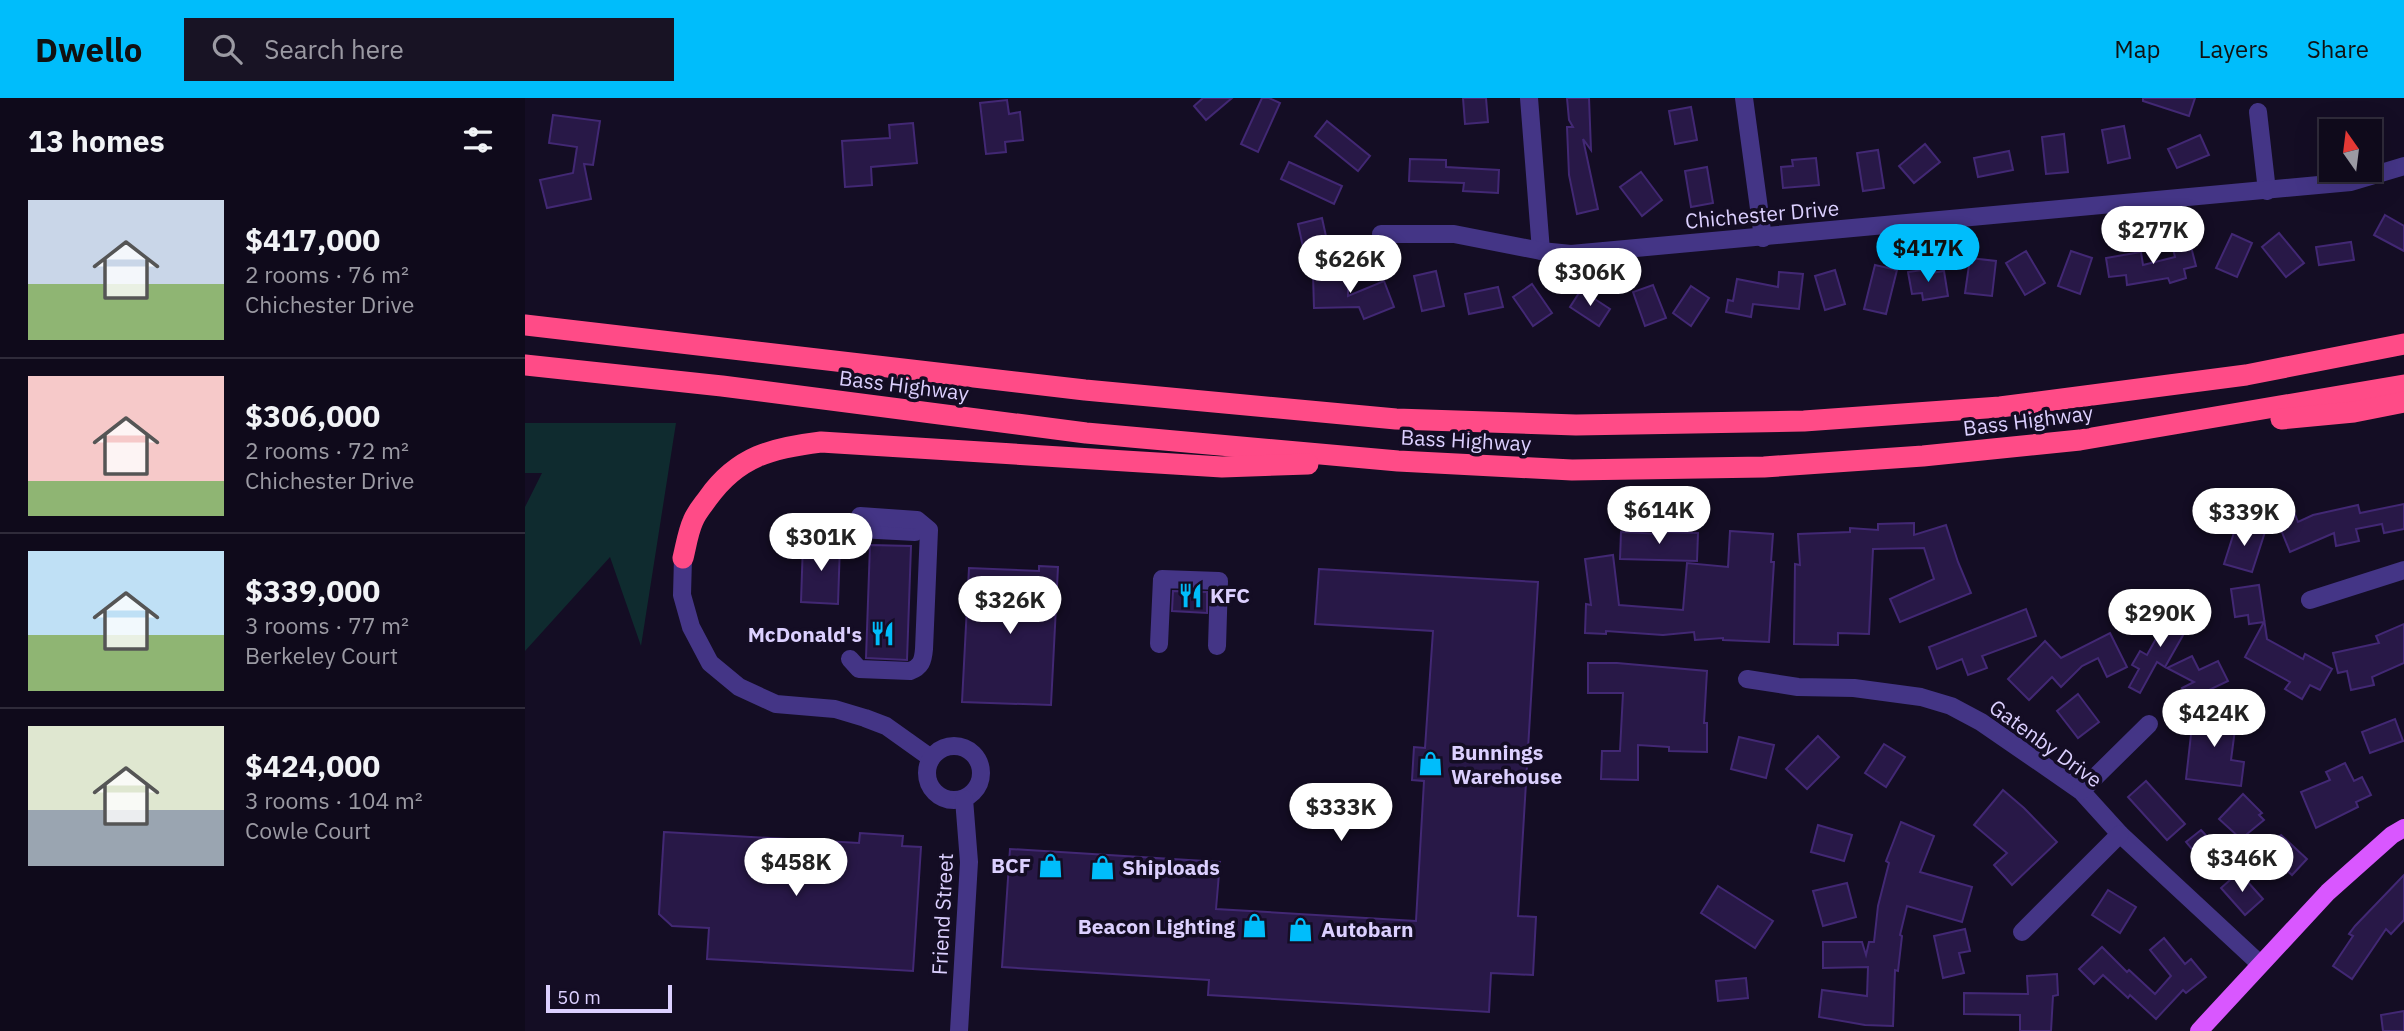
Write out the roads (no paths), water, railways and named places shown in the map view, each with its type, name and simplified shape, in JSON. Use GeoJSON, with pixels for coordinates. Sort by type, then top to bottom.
{"type":"FeatureCollection","features":[{"type":"Feature","properties":{"kind":"highway","name":"Bass Highway"},"geometry":{"type":"LineString","coordinates":[[525,326],[1098,391],[1396,419],[1563,425],[1804,421],[2000,407],[2246,375],[2404,344]]}},
{"type":"Feature","properties":{"kind":"highway"},"geometry":{"type":"LineString","coordinates":[[2246,375],[2404,331]]}},
{"type":"Feature","properties":{"kind":"highway","name":"Bass Highway"},"geometry":{"type":"LineString","coordinates":[[525,365],[722,386],[1086,433],[1398,461],[1572,470],[1765,467],[1923,456],[2080,440],[2404,385]]}},
{"type":"Feature","properties":{"kind":"highway"},"geometry":{"type":"LineString","coordinates":[[2080,440],[2354,412],[2404,402]]}},
{"type":"Feature","properties":{"kind":"highway"},"geometry":{"type":"LineString","coordinates":[[683,558],[693,520],[717,486],[742,464],[764,452],[789,446],[821,442],[1222,467],[1398,461]]}},
{"type":"Feature","properties":{"kind":"main road"},"geometry":{"type":"LineString","coordinates":[[2199,1031],[2328,892],[2392,835],[2404,828]]}},
{"type":"Feature","properties":{"kind":"street"},"geometry":{"type":"LineString","coordinates":[[1529,98],[1541,251]]}},
{"type":"Feature","properties":{"kind":"street"},"geometry":{"type":"LineString","coordinates":[[1744,98],[1763,238]]}},
{"type":"Feature","properties":{"kind":"street"},"geometry":{"type":"LineString","coordinates":[[2258,112],[2267,191]]}},
{"type":"Feature","properties":{"kind":"street","name":"Chichester Drive"},"geometry":{"type":"LineString","coordinates":[[1381,233],[1454,234],[1571,254],[2267,191],[2351,182],[2404,166]]}},
{"type":"Feature","properties":{"kind":"street"},"geometry":{"type":"LineString","coordinates":[[850,659],[859,669],[877,670],[910,671],[922,662],[929,530],[917,520],[860,523]]}},
{"type":"Feature","properties":{"kind":"street"},"geometry":{"type":"LineString","coordinates":[[683,558],[682,595],[691,627],[710,663],[739,687],[776,704],[835,709],[865,718],[886,726],[931,758]]}},
{"type":"Feature","properties":{"kind":"street"},"geometry":{"type":"LineString","coordinates":[[2309,600],[2404,570]]}},
{"type":"Feature","properties":{"kind":"street"},"geometry":{"type":"LineString","coordinates":[[1159,645],[1162,579],[1219,581],[1217,646]]}},
{"type":"Feature","properties":{"kind":"street","name":"Gatenby Drive"},"geometry":{"type":"LineString","coordinates":[[1747,679],[1798,687],[1854,688],[1921,697],[1951,706],[1981,722],[2081,791],[2120,834],[2260,964]]}},
{"type":"Feature","properties":{"kind":"street"},"geometry":{"type":"LineString","coordinates":[[2081,791],[2149,724]]}},
{"type":"Feature","properties":{"kind":"street"},"geometry":{"type":"LineString","coordinates":[[952,746],[970,750],[981,766],[982,778],[972,794],[964,799],[954,800],[936,793],[927,777],[931,758],[938,751],[952,746]]}},
{"type":"Feature","properties":{"kind":"street","name":"Friend Street"},"geometry":{"type":"LineString","coordinates":[[959,1031],[968,862],[964,799]]}},
{"type":"Feature","properties":{"kind":"street"},"geometry":{"type":"LineString","coordinates":[[2022,932],[2120,834]]}},
{"type":"Feature","properties":{"kind":"place","name":"KFC"},"geometry":{"type":"Point","coordinates":[1190,595]}},
{"type":"Feature","properties":{"kind":"place","name":"McDonald's"},"geometry":{"type":"Point","coordinates":[882,634]}},
{"type":"Feature","properties":{"kind":"place","name":"Bunnings Warehouse"},"geometry":{"type":"Point","coordinates":[1431,764]}},
{"type":"Feature","properties":{"kind":"place","name":"BCF"},"geometry":{"type":"Point","coordinates":[1051,865]}},
{"type":"Feature","properties":{"kind":"place","name":"Shiploads"},"geometry":{"type":"Point","coordinates":[1102,867]}},
{"type":"Feature","properties":{"kind":"place","name":"Beacon Lighting"},"geometry":{"type":"Point","coordinates":[1255,926]}},
{"type":"Feature","properties":{"kind":"place","name":"Autobarn"},"geometry":{"type":"Point","coordinates":[1301,929]}}]}
